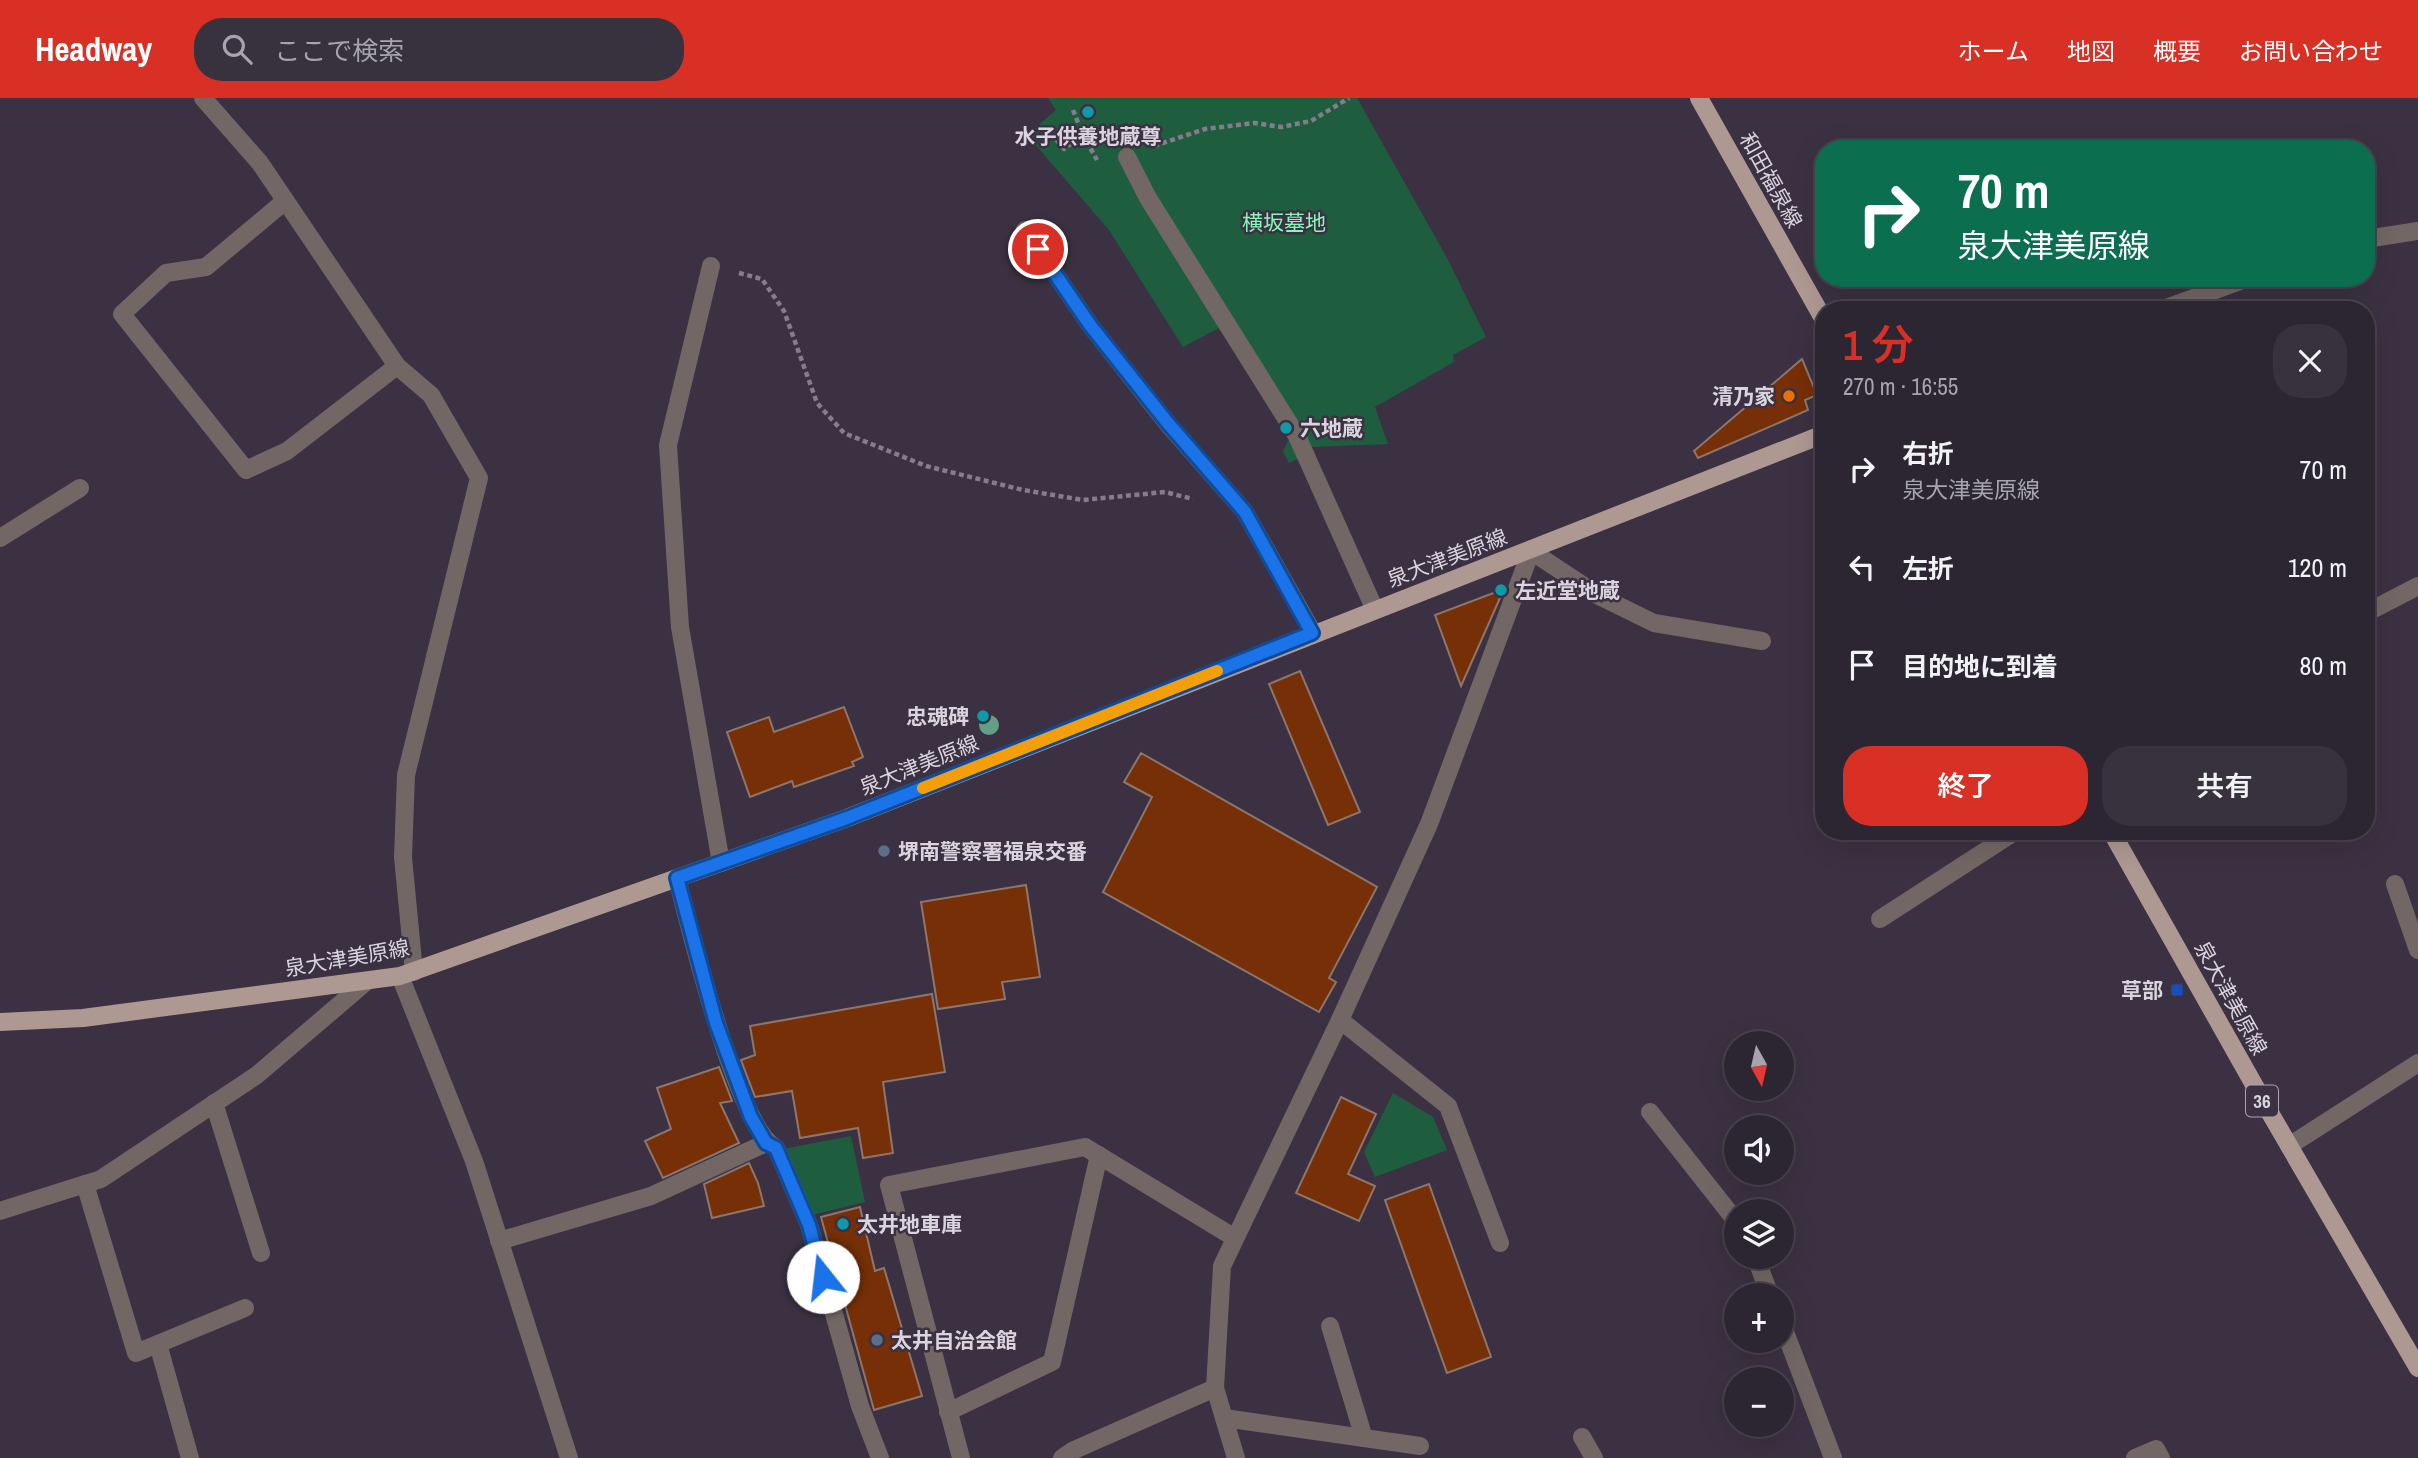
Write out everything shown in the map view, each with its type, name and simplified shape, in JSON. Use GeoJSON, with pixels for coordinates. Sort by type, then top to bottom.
{"type":"FeatureCollection","features":[{"type":"Feature","properties":{"kind":"main road","name":"和田福泉線"},"geometry":{"type":"LineString","coordinates":[[1699,98],[1815,304]]}},
{"type":"Feature","properties":{"kind":"main road","name":"泉大津美原線"},"geometry":{"type":"LineString","coordinates":[[0,1022],[83,1018],[407,974],[847,818],[1312,633],[1531,551],[1815,439]]}},
{"type":"Feature","properties":{"kind":"main road","name":"泉大津美原線"},"geometry":{"type":"LineString","coordinates":[[2116,840],[2418,1368]]}},
{"type":"Feature","properties":{"kind":"street"},"geometry":{"type":"LineString","coordinates":[[203,98],[260,163],[397,366],[431,395],[479,478],[406,775],[403,857],[407,974],[474,1161],[569,1458]]}},
{"type":"Feature","properties":{"kind":"street"},"geometry":{"type":"LineString","coordinates":[[1126,157],[1148,198],[1297,436],[1374,610]]}},
{"type":"Feature","properties":{"kind":"street"},"geometry":{"type":"LineString","coordinates":[[285,201],[206,267],[166,273],[122,314],[246,470],[287,451],[397,366]]}},
{"type":"Feature","properties":{"kind":"street"},"geometry":{"type":"LineString","coordinates":[[1025,230],[1090,325],[1167,422],[1245,512],[1312,633]]}},
{"type":"Feature","properties":{"kind":"street"},"geometry":{"type":"LineString","coordinates":[[2375,238],[2418,231]]}},
{"type":"Feature","properties":{"kind":"street"},"geometry":{"type":"LineString","coordinates":[[711,266],[668,445],[680,627],[721,863]]}},
{"type":"Feature","properties":{"kind":"street"},"geometry":{"type":"LineString","coordinates":[[2185,301],[2224,287]]}},
{"type":"Feature","properties":{"kind":"street"},"geometry":{"type":"LineString","coordinates":[[0,538],[80,488]]}},
{"type":"Feature","properties":{"kind":"street"},"geometry":{"type":"LineString","coordinates":[[1236,1458],[1215,1388],[1222,1266],[1340,1020],[1429,824],[1531,551],[1599,596],[1654,623],[1762,641]]}},
{"type":"Feature","properties":{"kind":"street"},"geometry":{"type":"LineString","coordinates":[[2375,608],[2418,586]]}},
{"type":"Feature","properties":{"kind":"street"},"geometry":{"type":"LineString","coordinates":[[1880,919],[2002,840]]}},
{"type":"Feature","properties":{"kind":"street"},"geometry":{"type":"LineString","coordinates":[[677,878],[716,1023],[751,1117],[766,1143],[776,1148],[809,1225],[860,1406],[880,1458]]}},
{"type":"Feature","properties":{"kind":"street"},"geometry":{"type":"LineString","coordinates":[[2395,884],[2418,950]]}},
{"type":"Feature","properties":{"kind":"street"},"geometry":{"type":"LineString","coordinates":[[0,1211],[101,1179],[257,1075],[367,981]]}},
{"type":"Feature","properties":{"kind":"street"},"geometry":{"type":"LineString","coordinates":[[1340,1020],[1448,1106],[1500,1242]]}},
{"type":"Feature","properties":{"kind":"street"},"geometry":{"type":"LineString","coordinates":[[2289,1146],[2418,1063]]}},
{"type":"Feature","properties":{"kind":"street"},"geometry":{"type":"LineString","coordinates":[[214,1103],[261,1253]]}},
{"type":"Feature","properties":{"kind":"street"},"geometry":{"type":"LineString","coordinates":[[1650,1112],[1724,1207]]}},
{"type":"Feature","properties":{"kind":"street"},"geometry":{"type":"LineString","coordinates":[[499,1241],[651,1196],[766,1143]]}},
{"type":"Feature","properties":{"kind":"street"},"geometry":{"type":"LineString","coordinates":[[961,1458],[889,1185],[1085,1147],[1235,1238]]}},
{"type":"Feature","properties":{"kind":"street"},"geometry":{"type":"LineString","coordinates":[[948,1412],[1052,1362],[1099,1155]]}},
{"type":"Feature","properties":{"kind":"street"},"geometry":{"type":"LineString","coordinates":[[85,1184],[136,1353],[245,1308]]}},
{"type":"Feature","properties":{"kind":"street"},"geometry":{"type":"LineString","coordinates":[[1330,1325],[1364,1438]]}},
{"type":"Feature","properties":{"kind":"street"},"geometry":{"type":"LineString","coordinates":[[158,1344],[190,1458]]}},
{"type":"Feature","properties":{"kind":"street"},"geometry":{"type":"LineString","coordinates":[[1793,1353],[1833,1458]]}},
{"type":"Feature","properties":{"kind":"street"},"geometry":{"type":"LineString","coordinates":[[1062,1458],[1072,1451],[1215,1388]]}},
{"type":"Feature","properties":{"kind":"street"},"geometry":{"type":"LineString","coordinates":[[1224,1418],[1420,1446]]}},
{"type":"Feature","properties":{"kind":"street"},"geometry":{"type":"LineString","coordinates":[[1582,1437],[1594,1458]]}},
{"type":"Feature","properties":{"kind":"street"},"geometry":{"type":"LineString","coordinates":[[2135,1458],[2156,1449],[2161,1458]]}},
{"type":"Feature","properties":{"kind":"path"},"geometry":{"type":"LineString","coordinates":[[1073,110],[1099,163],[1126,157],[1205,129],[1254,123],[1281,127],[1311,121],[1349,98]]}},
{"type":"Feature","properties":{"kind":"path"},"geometry":{"type":"LineString","coordinates":[[1051,132],[1064,149],[1083,135]]}},
{"type":"Feature","properties":{"kind":"path"},"geometry":{"type":"LineString","coordinates":[[711,266],[762,279],[784,311],[817,403],[844,433],[926,466],[1023,490],[1083,500],[1165,492],[1245,512]]}},
{"type":"Feature","properties":{"kind":"green space","name":"横坂墓地"},"geometry":{"type":"Polygon","coordinates":[[[1048,98],[1357,98],[1447,258],[1486,337],[1453,355],[1454,362],[1375,407],[1388,444],[1312,447],[1302,457],[1289,463],[1283,451],[1290,437],[1219,328],[1183,347],[1109,230],[1027,135],[1056,110],[1048,98]]]}},
{"type":"Feature","properties":{"kind":"green space"},"geometry":{"type":"Polygon","coordinates":[[[1393,1093],[1433,1117],[1447,1150],[1375,1177],[1364,1152],[1393,1093]]]}},
{"type":"Feature","properties":{"kind":"green space"},"geometry":{"type":"Polygon","coordinates":[[[851,1136],[865,1202],[812,1215],[783,1149],[851,1136]]]}},
{"type":"Feature","properties":{"kind":"building"},"geometry":{"type":"Polygon","coordinates":[[[1802,359],[1815,390],[1815,396],[1805,400],[1808,410],[1698,458],[1694,451],[1802,359]]]}},
{"type":"Feature","properties":{"kind":"building"},"geometry":{"type":"Polygon","coordinates":[[[1504,589],[1461,686],[1435,615],[1504,589]]]}},
{"type":"Feature","properties":{"kind":"building"},"geometry":{"type":"Polygon","coordinates":[[[1300,671],[1360,812],[1328,825],[1269,684],[1300,671]]]}},
{"type":"Feature","properties":{"kind":"building"},"geometry":{"type":"Polygon","coordinates":[[[844,707],[863,757],[852,762],[854,766],[794,787],[792,781],[750,797],[727,732],[769,717],[774,732],[844,707]]]}},
{"type":"Feature","properties":{"kind":"building"},"geometry":{"type":"Polygon","coordinates":[[[1141,753],[1377,887],[1329,978],[1336,982],[1319,1012],[1103,892],[1152,797],[1124,782],[1141,753]]]}},
{"type":"Feature","properties":{"kind":"building"},"geometry":{"type":"Polygon","coordinates":[[[1026,885],[1040,977],[1002,982],[1005,999],[938,1009],[921,902],[1026,885]]]}},
{"type":"Feature","properties":{"kind":"building"},"geometry":{"type":"Polygon","coordinates":[[[932,994],[945,1072],[883,1082],[893,1153],[863,1158],[858,1128],[800,1138],[792,1091],[755,1097],[741,1060],[755,1055],[750,1026],[932,994]]]}},
{"type":"Feature","properties":{"kind":"building"},"geometry":{"type":"Polygon","coordinates":[[[719,1067],[732,1101],[720,1103],[739,1143],[663,1178],[645,1141],[671,1129],[657,1088],[719,1067]]]}},
{"type":"Feature","properties":{"kind":"building"},"geometry":{"type":"Polygon","coordinates":[[[1341,1097],[1376,1114],[1348,1174],[1375,1186],[1359,1221],[1296,1193],[1341,1097]]]}},
{"type":"Feature","properties":{"kind":"building"},"geometry":{"type":"Polygon","coordinates":[[[749,1163],[764,1206],[712,1218],[704,1184],[749,1163]]]}},
{"type":"Feature","properties":{"kind":"building"},"geometry":{"type":"Polygon","coordinates":[[[1429,1184],[1491,1357],[1447,1373],[1385,1200],[1429,1184]]]}},
{"type":"Feature","properties":{"kind":"building","name":"太井自治会館"},"geometry":{"type":"Polygon","coordinates":[[[860,1207],[875,1271],[884,1268],[922,1396],[874,1410],[821,1217],[860,1207]]]}},
{"type":"Feature","properties":{"kind":"slow traffic"},"geometry":{"type":"LineString","coordinates":[[923,788],[1217,671]]}},
{"type":"Feature","properties":{"kind":"place","name":"水子供養地蔵尊"},"geometry":{"type":"Point","coordinates":[1088,112]}},
{"type":"Feature","properties":{"kind":"place","name":"清乃家"},"geometry":{"type":"Point","coordinates":[1789,396]}},
{"type":"Feature","properties":{"kind":"place","name":"六地蔵"},"geometry":{"type":"Point","coordinates":[1286,428]}},
{"type":"Feature","properties":{"kind":"place","name":"左近堂地蔵"},"geometry":{"type":"Point","coordinates":[1501,590]}},
{"type":"Feature","properties":{"kind":"place","name":"忠魂碑"},"geometry":{"type":"Point","coordinates":[983,716]}},
{"type":"Feature","properties":{"kind":"place","name":"堺南警察署福泉交番"},"geometry":{"type":"Point","coordinates":[884,851]}},
{"type":"Feature","properties":{"kind":"place","name":"草部"},"geometry":{"type":"Point","coordinates":[2177,990]}},
{"type":"Feature","properties":{"kind":"place","name":"太井地車庫"},"geometry":{"type":"Point","coordinates":[843,1224]}},
{"type":"Feature","properties":{"kind":"place","name":"太井自治会館"},"geometry":{"type":"Point","coordinates":[877,1340]}},
{"type":"Feature","properties":{"kind":"route"},"geometry":{"type":"LineString","coordinates":[[823,1277],[809,1225],[776,1148],[766,1143],[751,1117],[716,1023],[677,878],[847,818],[1312,633],[1245,512],[1167,422],[1090,325],[1038,249]]}}]}
